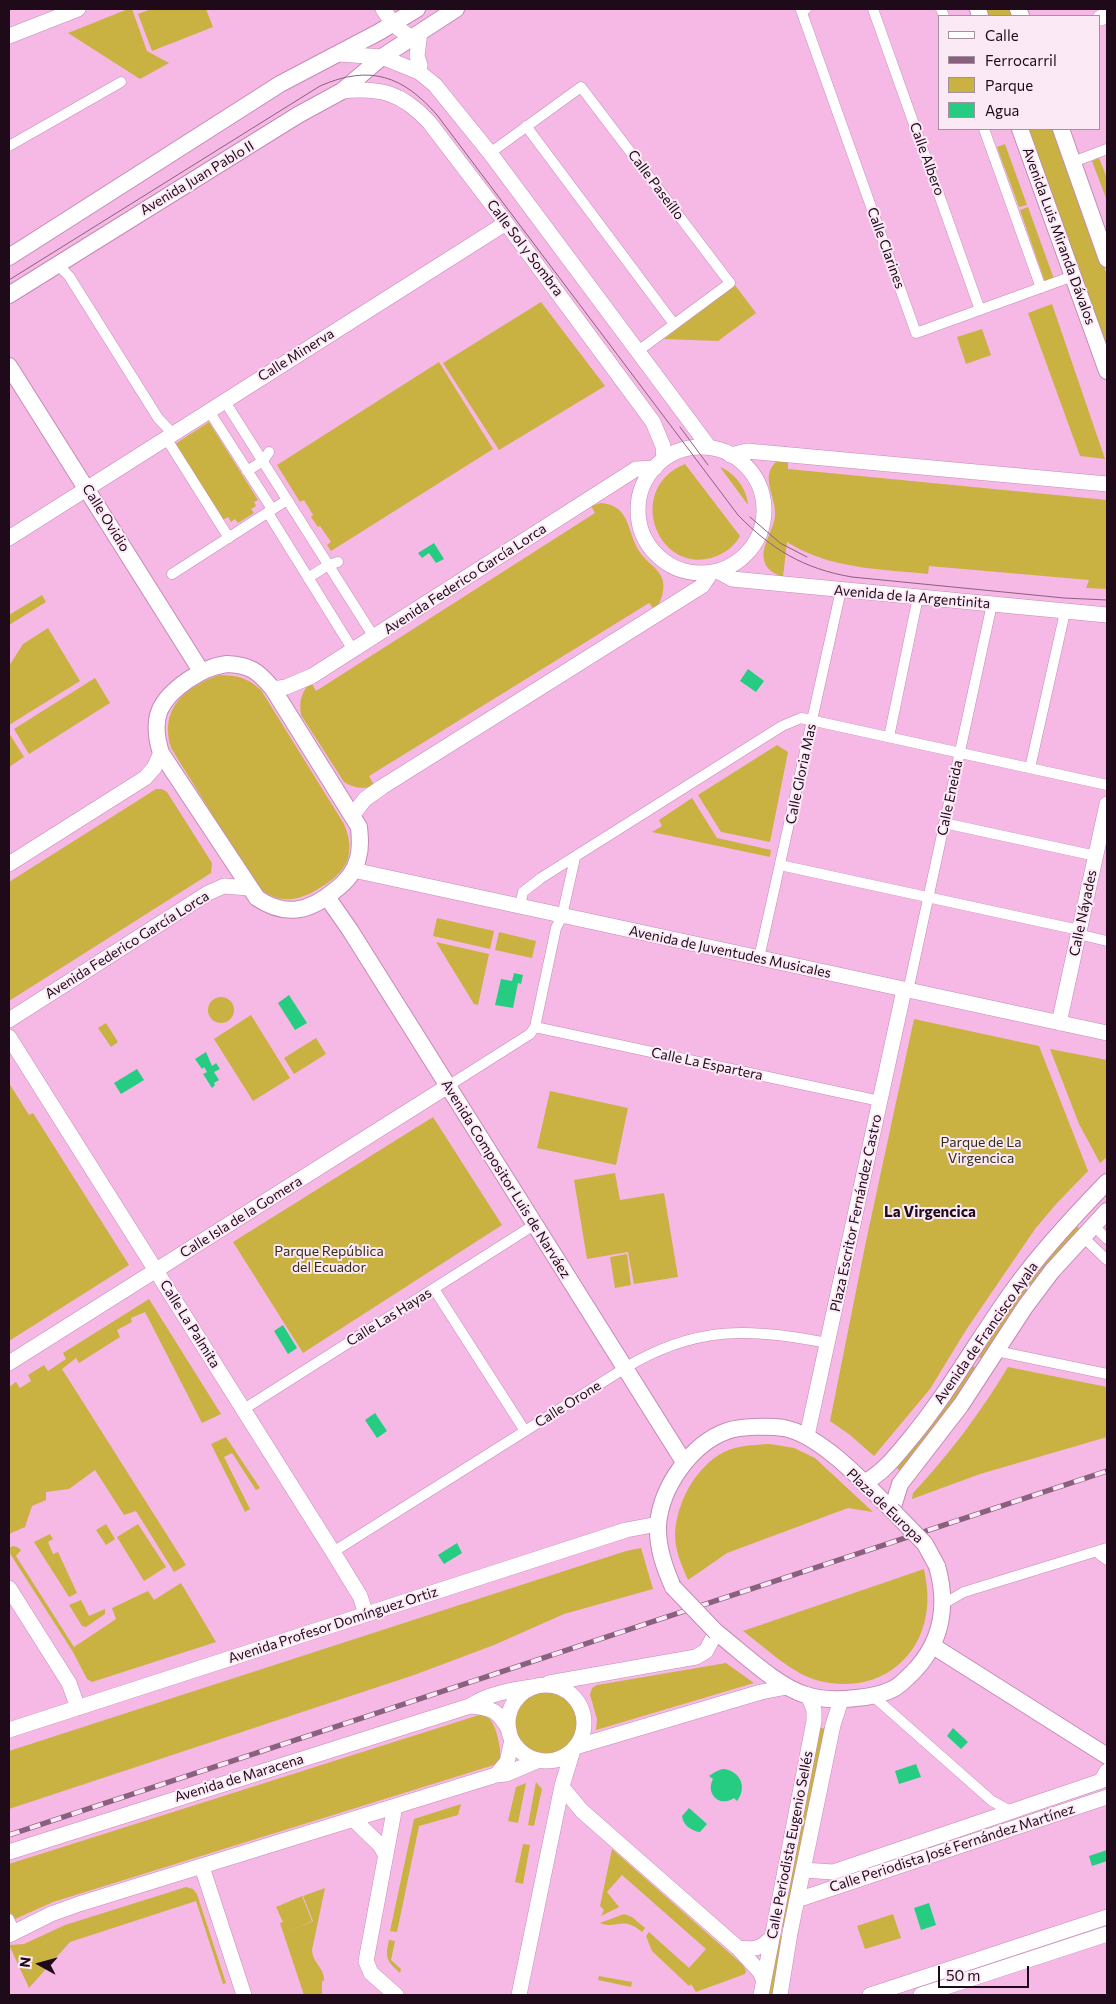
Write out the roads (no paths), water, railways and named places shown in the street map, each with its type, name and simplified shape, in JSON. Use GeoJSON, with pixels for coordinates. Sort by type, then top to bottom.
{"type":"FeatureCollection","features":[{"type":"Feature","properties":{"kind":"main road"},"geometry":{"type":"LineString","coordinates":[[9,36],[78,9]]}},
{"type":"Feature","properties":{"kind":"main road"},"geometry":{"type":"LineString","coordinates":[[379,9],[379,32]]}},
{"type":"Feature","properties":{"kind":"main road"},"geometry":{"type":"LineString","coordinates":[[383,9],[393,24],[416,35],[417,56],[420,65],[419,72]]}},
{"type":"Feature","properties":{"kind":"main road"},"geometry":{"type":"LineString","coordinates":[[9,257],[280,84],[339,54],[417,9]]}},
{"type":"Feature","properties":{"kind":"main road","name":"Avenida Juan Pablo II"},"geometry":{"type":"LineString","coordinates":[[9,294],[298,115],[342,91],[382,57],[456,9]]}},
{"type":"Feature","properties":{"kind":"main road"},"geometry":{"type":"LineString","coordinates":[[339,54],[382,57]]}},
{"type":"Feature","properties":{"kind":"main road","name":"Calle Sol y Sombra"},"geometry":{"type":"LineString","coordinates":[[382,57],[419,72],[447,97],[709,447]]}},
{"type":"Feature","properties":{"kind":"main road","name":"Calle Sol y Sombra"},"geometry":{"type":"LineString","coordinates":[[342,91],[364,89],[384,91],[398,97],[418,111],[506,223],[653,422],[664,446],[659,464]]}},
{"type":"Feature","properties":{"kind":"main road","name":"Avenida Luis Miranda Dávalos"},"geometry":{"type":"LineString","coordinates":[[1020,130],[1107,372]]}},
{"type":"Feature","properties":{"kind":"main road"},"geometry":{"type":"LineString","coordinates":[[1061,130],[1107,259]]}},
{"type":"Feature","properties":{"kind":"main road","name":"Calle Minerva"},"geometry":{"type":"LineString","coordinates":[[9,538],[506,223]]}},
{"type":"Feature","properties":{"kind":"main road","name":"Calle Ovidio"},"geometry":{"type":"LineString","coordinates":[[9,366],[201,671]]}},
{"type":"Feature","properties":{"kind":"main road"},"geometry":{"type":"LineString","coordinates":[[352,816],[365,799],[382,787],[702,586],[715,573],[740,560],[750,549],[761,528],[764,510],[761,490],[752,474],[741,462],[730,455],[709,447],[686,448],[659,464],[643,486],[639,508],[642,530],[652,549],[668,564],[688,573],[715,573]]}},
{"type":"Feature","properties":{"kind":"main road"},"geometry":{"type":"LineString","coordinates":[[730,455],[747,450],[1107,484]]}},
{"type":"Feature","properties":{"kind":"main road","name":"Avenida Federico García Lorca"},"geometry":{"type":"LineString","coordinates":[[273,689],[286,687],[312,676],[636,470],[659,464]]}},
{"type":"Feature","properties":{"kind":"main road","name":"Avenida de la Argentinita"},"geometry":{"type":"LineString","coordinates":[[715,573],[732,579],[1107,615]]}},
{"type":"Feature","properties":{"kind":"main road"},"geometry":{"type":"LineString","coordinates":[[214,665],[238,665],[251,668],[262,675],[273,689],[359,827],[361,843],[358,858],[344,884],[312,907],[294,910],[280,909],[267,905],[257,898],[161,753],[156,739],[158,713],[164,701],[172,691],[201,671],[214,665]]}},
{"type":"Feature","properties":{"kind":"main road"},"geometry":{"type":"LineString","coordinates":[[9,864],[145,778],[154,768],[161,753]]}},
{"type":"Feature","properties":{"kind":"main road","name":"Calle Náyades"},"geometry":{"type":"LineString","coordinates":[[1059,1023],[1107,804]]}},
{"type":"Feature","properties":{"kind":"main road","name":"Avenida de Juventudes Musicales"},"geometry":{"type":"LineString","coordinates":[[353,870],[1107,1033]]}},
{"type":"Feature","properties":{"kind":"main road","name":"Avenida Federico García Lorca"},"geometry":{"type":"LineString","coordinates":[[9,1020],[208,893],[224,886],[249,888]]}},
{"type":"Feature","properties":{"kind":"main road","name":"Avenida Compositor Luis de Narváez"},"geometry":{"type":"LineString","coordinates":[[327,897],[350,930],[684,1462]]}},
{"type":"Feature","properties":{"kind":"main road","name":"Plaza Escritor Fernández Castro"},"geometry":{"type":"LineString","coordinates":[[807,1436],[906,990]]}},
{"type":"Feature","properties":{"kind":"main road","name":"Calle La Palmita"},"geometry":{"type":"LineString","coordinates":[[9,1037],[333,1552],[360,1596],[366,1614]]}},
{"type":"Feature","properties":{"kind":"main road","name":"Calle Isla de la Gomera"},"geometry":{"type":"LineString","coordinates":[[9,1363],[448,1086]]}},
{"type":"Feature","properties":{"kind":"main road","name":"Avenida de Francisco Ayala"},"geometry":{"type":"LineString","coordinates":[[864,1483],[888,1465],[922,1425],[1017,1284],[1050,1242],[1107,1182]]}},
{"type":"Feature","properties":{"kind":"main road","name":"Avenida de Francisco Ayala"},"geometry":{"type":"LineString","coordinates":[[892,1510],[900,1484],[961,1405],[1052,1271],[1107,1211]]}},
{"type":"Feature","properties":{"kind":"main road","name":"Plaza de Europa"},"geometry":{"type":"LineString","coordinates":[[749,1428],[784,1428],[807,1436],[864,1483],[925,1544],[937,1566],[942,1582],[944,1604],[939,1632],[933,1646],[911,1674],[893,1689],[873,1696],[840,1700],[808,1696],[787,1687],[716,1632],[673,1587],[662,1563],[658,1524],[663,1502],[684,1462],[706,1443],[728,1431],[749,1428]]}},
{"type":"Feature","properties":{"kind":"main road","name":"Avenida Profesor Domínguez Ortiz"},"geometry":{"type":"LineString","coordinates":[[9,1730],[626,1530],[658,1524]]}},
{"type":"Feature","properties":{"kind":"main road"},"geometry":{"type":"LineString","coordinates":[[9,1588],[68,1683],[78,1708]]}},
{"type":"Feature","properties":{"kind":"main road","name":"Avenida de Maracena"},"geometry":{"type":"LineString","coordinates":[[9,1852],[470,1706],[479,1700],[513,1690],[696,1657],[706,1652],[716,1632]]}},
{"type":"Feature","properties":{"kind":"main road"},"geometry":{"type":"LineString","coordinates":[[933,1646],[1107,1756]]}},
{"type":"Feature","properties":{"kind":"main road"},"geometry":{"type":"LineString","coordinates":[[496,1775],[507,1762],[510,1735],[508,1719],[513,1703],[521,1693],[538,1686],[557,1686],[568,1692],[582,1710],[584,1724],[581,1737],[574,1749],[562,1786],[519,1995]]}},
{"type":"Feature","properties":{"kind":"main road"},"geometry":{"type":"LineString","coordinates":[[510,1735],[525,1754],[550,1761],[564,1756],[574,1749],[761,1692],[787,1687]]}},
{"type":"Feature","properties":{"kind":"main road","name":"Calle Periodista Eugenio Sellés"},"geometry":{"type":"LineString","coordinates":[[761,1995],[814,1721],[814,1710],[808,1696]]}},
{"type":"Feature","properties":{"kind":"main road","name":"Calle Periodista Eugenio Sellés"},"geometry":{"type":"LineString","coordinates":[[780,1995],[803,1870],[833,1725],[840,1700]]}},
{"type":"Feature","properties":{"kind":"main road","name":"Avenida de Maracena"},"geometry":{"type":"LineString","coordinates":[[470,1706],[492,1709],[501,1716],[510,1735]]}},
{"type":"Feature","properties":{"kind":"main road"},"geometry":{"type":"LineString","coordinates":[[11,1929],[79,1904],[496,1775],[506,1774],[541,1760]]}},
{"type":"Feature","properties":{"kind":"main road"},"geometry":{"type":"LineString","coordinates":[[541,1760],[582,1811],[738,1948],[760,1972],[763,1980]]}},
{"type":"Feature","properties":{"kind":"main road","name":"Calle Periodista José Fernández Martínez"},"geometry":{"type":"LineString","coordinates":[[803,1870],[833,1872],[1101,1781],[1107,1771]]}},
{"type":"Feature","properties":{"kind":"main road","name":"Calle Periodista José Fernández Martínez"},"geometry":{"type":"LineString","coordinates":[[798,1900],[1107,1797]]}},
{"type":"Feature","properties":{"kind":"main road"},"geometry":{"type":"LineString","coordinates":[[395,1806],[366,1961],[371,1973],[396,1995]]}},
{"type":"Feature","properties":{"kind":"main road"},"geometry":{"type":"LineString","coordinates":[[554,1825],[564,1816],[582,1811]]}},
{"type":"Feature","properties":{"kind":"main road"},"geometry":{"type":"LineString","coordinates":[[353,1819],[380,1845],[386,1856]]}},
{"type":"Feature","properties":{"kind":"main road"},"geometry":{"type":"LineString","coordinates":[[202,1867],[244,1995]]}},
{"type":"Feature","properties":{"kind":"main road"},"geometry":{"type":"LineString","coordinates":[[870,1995],[1107,1917]]}},
{"type":"Feature","properties":{"kind":"main road"},"geometry":{"type":"LineString","coordinates":[[921,1995],[1107,1934]]}},
{"type":"Feature","properties":{"kind":"main road"},"geometry":{"type":"LineString","coordinates":[[738,1948],[754,1950],[764,1945],[771,1938]]}},
{"type":"Feature","properties":{"kind":"street","name":"Calle Clarines"},"geometry":{"type":"LineString","coordinates":[[806,9],[801,10],[916,333],[1073,276]]}},
{"type":"Feature","properties":{"kind":"street","name":"Calle Albero"},"geometry":{"type":"LineString","coordinates":[[873,9],[980,310]]}},
{"type":"Feature","properties":{"kind":"street"},"geometry":{"type":"LineString","coordinates":[[9,146],[121,82]]}},
{"type":"Feature","properties":{"kind":"street","name":"Calle Paseíllo"},"geometry":{"type":"LineString","coordinates":[[490,153],[581,87],[730,283],[638,351]]}},
{"type":"Feature","properties":{"kind":"street"},"geometry":{"type":"LineString","coordinates":[[526,126],[674,324]]}},
{"type":"Feature","properties":{"kind":"street"},"geometry":{"type":"LineString","coordinates":[[984,130],[1041,288]]}},
{"type":"Feature","properties":{"kind":"street"},"geometry":{"type":"LineString","coordinates":[[1073,162],[1107,149]]}},
{"type":"Feature","properties":{"kind":"street"},"geometry":{"type":"LineString","coordinates":[[56,266],[69,276],[170,436],[229,538]]}},
{"type":"Feature","properties":{"kind":"street"},"geometry":{"type":"LineString","coordinates":[[224,400],[287,500],[333,564],[374,636]]}},
{"type":"Feature","properties":{"kind":"street"},"geometry":{"type":"LineString","coordinates":[[209,411],[247,471],[308,578],[353,650]]}},
{"type":"Feature","properties":{"kind":"street"},"geometry":{"type":"LineString","coordinates":[[247,471],[263,461],[269,452]]}},
{"type":"Feature","properties":{"kind":"street"},"geometry":{"type":"LineString","coordinates":[[172,574],[287,500]]}},
{"type":"Feature","properties":{"kind":"street"},"geometry":{"type":"LineString","coordinates":[[308,578],[333,564]]}},
{"type":"Feature","properties":{"kind":"street","name":"Calle Gloria Mas"},"geometry":{"type":"LineString","coordinates":[[760,958],[841,590]]}},
{"type":"Feature","properties":{"kind":"street"},"geometry":{"type":"LineString","coordinates":[[889,737],[918,598]]}},
{"type":"Feature","properties":{"kind":"street","name":"Calle Eneida"},"geometry":{"type":"LineString","coordinates":[[906,990],[992,604]]}},
{"type":"Feature","properties":{"kind":"street"},"geometry":{"type":"LineString","coordinates":[[1030,768],[1065,612]]}},
{"type":"Feature","properties":{"kind":"street"},"geometry":{"type":"LineString","coordinates":[[520,906],[523,892],[541,878],[782,726],[801,718],[1107,785]]}},
{"type":"Feature","properties":{"kind":"street"},"geometry":{"type":"LineString","coordinates":[[944,823],[1096,856]]}},
{"type":"Feature","properties":{"kind":"street"},"geometry":{"type":"LineString","coordinates":[[448,1086],[530,1034],[535,1027],[556,928],[562,916],[574,858]]}},
{"type":"Feature","properties":{"kind":"street"},"geometry":{"type":"LineString","coordinates":[[780,865],[1079,932],[1107,941]]}},
{"type":"Feature","properties":{"kind":"street","name":"Calle La Espartera"},"geometry":{"type":"LineString","coordinates":[[535,1027],[880,1101]]}},
{"type":"Feature","properties":{"kind":"street","name":"Calle Las Hayas"},"geometry":{"type":"LineString","coordinates":[[244,1409],[534,1225]]}},
{"type":"Feature","properties":{"kind":"street"},"geometry":{"type":"LineString","coordinates":[[1088,1231],[1107,1239]]}},
{"type":"Feature","properties":{"kind":"street"},"geometry":{"type":"LineString","coordinates":[[1088,1231],[1107,1260]]}},
{"type":"Feature","properties":{"kind":"street"},"geometry":{"type":"LineString","coordinates":[[434,1289],[525,1431]]}},
{"type":"Feature","properties":{"kind":"street","name":"Calle Orone"},"geometry":{"type":"LineString","coordinates":[[333,1552],[625,1368],[658,1350],[691,1338],[722,1332],[754,1332],[828,1343]]}},
{"type":"Feature","properties":{"kind":"street"},"geometry":{"type":"LineString","coordinates":[[996,1351],[1107,1374]]}},
{"type":"Feature","properties":{"kind":"street"},"geometry":{"type":"LineString","coordinates":[[1103,1549],[1100,1555],[1107,1560]]}},
{"type":"Feature","properties":{"kind":"street"},"geometry":{"type":"LineString","coordinates":[[944,1604],[964,1592],[1103,1549]]}},
{"type":"Feature","properties":{"kind":"street"},"geometry":{"type":"LineString","coordinates":[[873,1696],[992,1801],[1012,1812]]}},
{"type":"Feature","properties":{"kind":"street"},"geometry":{"type":"LineString","coordinates":[[992,1801],[992,1818]]}},
{"type":"Feature","properties":{"kind":"water"},"geometry":{"type":"Polygon","coordinates":[[[434,543],[444,559],[436,563],[429,553],[422,558],[418,553],[434,543]]]}},
{"type":"Feature","properties":{"kind":"water"},"geometry":{"type":"Polygon","coordinates":[[[748,669],[764,681],[756,692],[740,681],[748,669]]]}},
{"type":"Feature","properties":{"kind":"water"},"geometry":{"type":"Polygon","coordinates":[[[514,973],[523,975],[521,984],[518,983],[513,1008],[495,1005],[501,979],[512,981],[514,973]]]}},
{"type":"Feature","properties":{"kind":"water"},"geometry":{"type":"Polygon","coordinates":[[[289,995],[307,1023],[295,1030],[278,1003],[289,995]]]}},
{"type":"Feature","properties":{"kind":"water"},"geometry":{"type":"Polygon","coordinates":[[[206,1052],[212,1066],[216,1063],[220,1069],[214,1072],[219,1080],[214,1083],[215,1085],[212,1088],[203,1074],[207,1072],[204,1067],[202,1069],[195,1059],[206,1052]]]}},
{"type":"Feature","properties":{"kind":"water"},"geometry":{"type":"Polygon","coordinates":[[[137,1069],[144,1080],[121,1094],[114,1083],[137,1069]]]}},
{"type":"Feature","properties":{"kind":"water"},"geometry":{"type":"Polygon","coordinates":[[[283,1325],[297,1348],[288,1354],[274,1331],[283,1325]]]}},
{"type":"Feature","properties":{"kind":"water"},"geometry":{"type":"Polygon","coordinates":[[[375,1413],[387,1431],[377,1438],[365,1420],[375,1413]]]}},
{"type":"Feature","properties":{"kind":"water"},"geometry":{"type":"Polygon","coordinates":[[[457,1543],[462,1553],[444,1564],[438,1555],[457,1543]]]}},
{"type":"Feature","properties":{"kind":"water"},"geometry":{"type":"Polygon","coordinates":[[[953,1728],[968,1742],[961,1749],[947,1736],[953,1728]]]}},
{"type":"Feature","properties":{"kind":"water"},"geometry":{"type":"Polygon","coordinates":[[[916,1764],[921,1777],[899,1784],[895,1771],[916,1764]]]}},
{"type":"Feature","properties":{"kind":"water"},"geometry":{"type":"Polygon","coordinates":[[[722,1769],[733,1772],[740,1780],[742,1790],[737,1801],[734,1798],[729,1801],[719,1800],[712,1794],[711,1785],[713,1779],[709,1776],[722,1769]]]}},
{"type":"Feature","properties":{"kind":"water"},"geometry":{"type":"Polygon","coordinates":[[[689,1808],[707,1824],[700,1832],[691,1829],[684,1822],[682,1816],[689,1808]]]}},
{"type":"Feature","properties":{"kind":"water"},"geometry":{"type":"Polygon","coordinates":[[[1107,1850],[1107,1861],[1092,1866],[1089,1856],[1107,1850]]]}},
{"type":"Feature","properties":{"kind":"water"},"geometry":{"type":"Polygon","coordinates":[[[929,1903],[936,1925],[921,1930],[914,1908],[929,1903]]]}},
{"type":"Feature","properties":{"kind":"tram line"},"geometry":{"type":"LineString","coordinates":[[9,280],[320,86],[338,79],[355,76],[370,75],[384,78],[398,83],[411,91],[437,115],[738,515],[763,538],[789,556],[804,563],[819,569],[852,577],[1064,598],[1107,600]]}},
{"type":"Feature","properties":{"kind":"tram line"},"geometry":{"type":"LineString","coordinates":[[680,427],[708,465]]}},
{"type":"Feature","properties":{"kind":"tram line"},"geometry":{"type":"LineString","coordinates":[[750,517],[780,543],[807,557]]}},
{"type":"Feature","properties":{"kind":"railway"},"geometry":{"type":"LineString","coordinates":[[9,1835],[1107,1471]]}},
{"type":"Feature","properties":{"kind":"district","name":"La Virgencica"},"geometry":{"type":"Point","coordinates":[930,1212]}},
{"type":"Feature","properties":{"kind":"park label","name":"Parque de La Virgencica"},"geometry":{"type":"Point","coordinates":[981,1150]}},
{"type":"Feature","properties":{"kind":"park label","name":"Parque República del Ecuador"},"geometry":{"type":"Point","coordinates":[329,1260]}}]}
